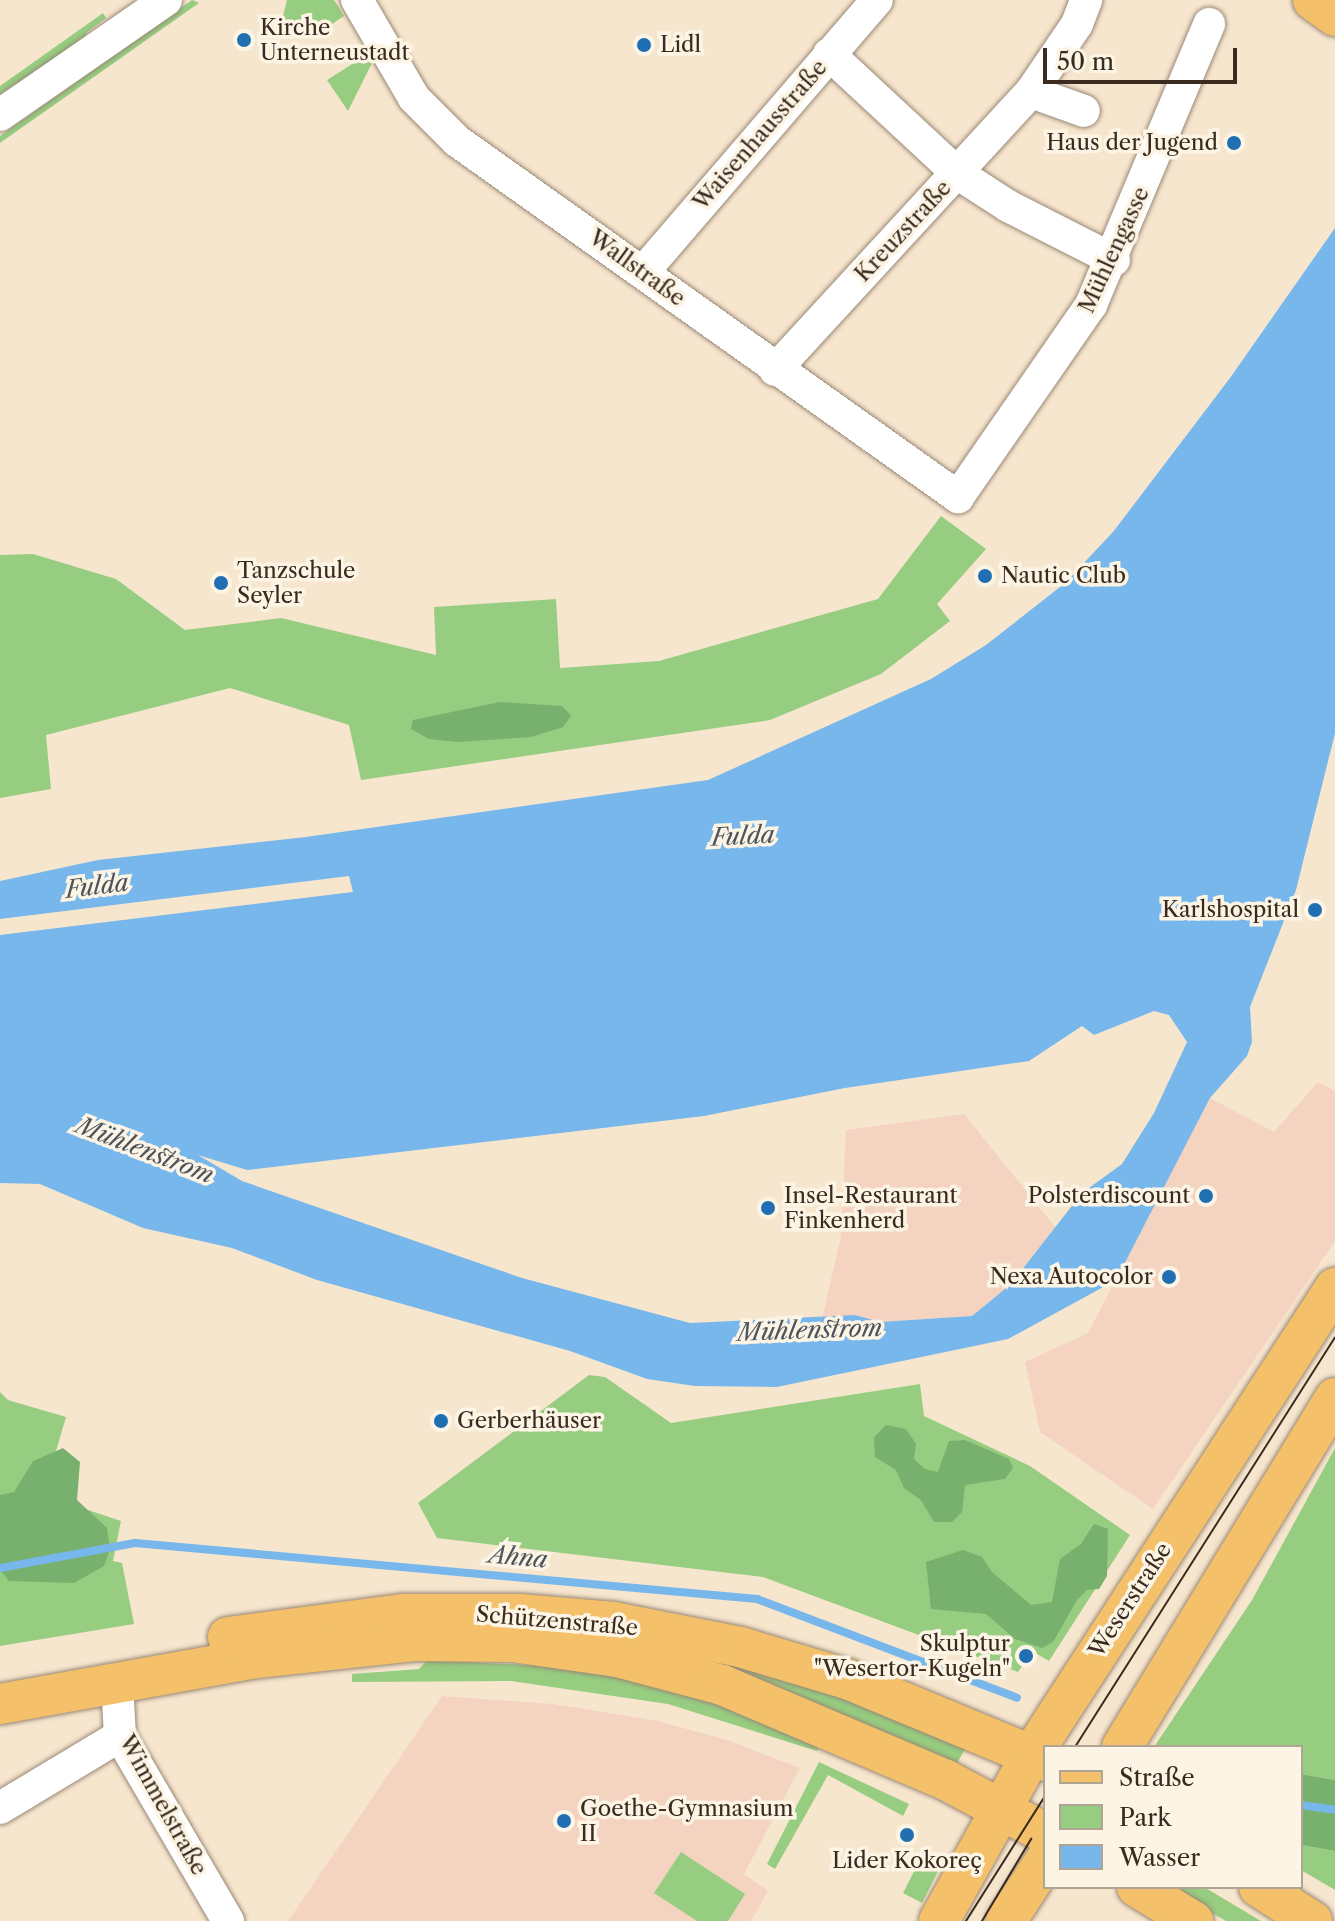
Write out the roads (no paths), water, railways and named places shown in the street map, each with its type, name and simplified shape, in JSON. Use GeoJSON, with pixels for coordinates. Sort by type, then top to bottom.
{"type":"FeatureCollection","features":[{"type":"Feature","properties":{"kind":"main road"},"geometry":{"type":"LineString","coordinates":[[1313,0],[1335,16]]}},
{"type":"Feature","properties":{"kind":"main road","name":"Weserstraße"},"geometry":{"type":"LineString","coordinates":[[1046,1745],[1335,1288]]}},
{"type":"Feature","properties":{"kind":"main road"},"geometry":{"type":"LineString","coordinates":[[1123,1745],[1335,1398]]}},
{"type":"Feature","properties":{"kind":"main road","name":"Schützenstraße"},"geometry":{"type":"LineString","coordinates":[[0,1704],[294,1625],[402,1614],[520,1614],[614,1622],[740,1647],[847,1679],[1038,1757]]}},
{"type":"Feature","properties":{"kind":"main road","name":"Schützenstraße"},"geometry":{"type":"LineString","coordinates":[[0,1677],[115,1671],[414,1641],[512,1642],[617,1657],[722,1685],[1001,1807],[1043,1832]]}},
{"type":"Feature","properties":{"kind":"main road","name":"Weserstraße"},"geometry":{"type":"LineString","coordinates":[[939,1921],[1001,1807],[1038,1757]]}},
{"type":"Feature","properties":{"kind":"main road"},"geometry":{"type":"LineString","coordinates":[[1006,1921],[1043,1864]]}},
{"type":"Feature","properties":{"kind":"main road"},"geometry":{"type":"LineString","coordinates":[[1140,1889],[1193,1921]]}},
{"type":"Feature","properties":{"kind":"main road"},"geometry":{"type":"LineString","coordinates":[[1262,1889],[1312,1921]]}},
{"type":"Feature","properties":{"kind":"street"},"geometry":{"type":"LineString","coordinates":[[0,115],[166,0]]}},
{"type":"Feature","properties":{"kind":"street","name":"Wallstraße"},"geometry":{"type":"LineString","coordinates":[[357,0],[414,98],[457,141],[644,271],[775,370],[958,497]]}},
{"type":"Feature","properties":{"kind":"street","name":"Waisenhausstraße"},"geometry":{"type":"LineString","coordinates":[[644,271],[877,0]]}},
{"type":"Feature","properties":{"kind":"street","name":"Kreuzstraße"},"geometry":{"type":"LineString","coordinates":[[775,370],[1031,92],[1077,24],[1086,0]]}},
{"type":"Feature","properties":{"kind":"street","name":"Mühlengasse"},"geometry":{"type":"LineString","coordinates":[[958,497],[1091,305],[1114,260],[1209,24]]}},
{"type":"Feature","properties":{"kind":"street"},"geometry":{"type":"LineString","coordinates":[[829,54],[957,173],[1008,206],[1114,260]]}},
{"type":"Feature","properties":{"kind":"street"},"geometry":{"type":"LineString","coordinates":[[1031,92],[1084,111]]}},
{"type":"Feature","properties":{"kind":"street","name":"Wimmelstraße"},"geometry":{"type":"LineString","coordinates":[[115,1671],[120,1736],[228,1921]]}},
{"type":"Feature","properties":{"kind":"street"},"geometry":{"type":"LineString","coordinates":[[0,1808],[120,1736]]}},
{"type":"Feature","properties":{"kind":"water"},"geometry":{"type":"Polygon","coordinates":[[[1335,228],[1335,733],[1296,890],[1250,1007],[1252,1042],[1247,1056],[1210,1098],[1116,1280],[1008,1339],[777,1387],[695,1386],[647,1379],[570,1351],[317,1280],[232,1248],[143,1228],[40,1184],[0,1183],[0,935],[353,892],[349,876],[0,919],[0,881],[98,860],[306,837],[708,780],[931,679],[986,645],[1065,583],[1113,532],[1230,378],[1335,228]],[[1154,1011],[1094,1035],[1082,1026],[1029,1061],[845,1088],[704,1116],[247,1170],[198,1155],[242,1181],[522,1278],[690,1323],[855,1315],[880,1322],[972,1316],[1010,1285],[1082,1193],[1122,1164],[1154,1113],[1187,1042],[1169,1015],[1154,1011]]]}},
{"type":"Feature","properties":{"kind":"waterway","name":"Ahna"},"geometry":{"type":"LineString","coordinates":[[0,1568],[135,1543],[757,1599],[1017,1698]]}},
{"type":"Feature","properties":{"kind":"waterway","name":"Ahna"},"geometry":{"type":"LineString","coordinates":[[1303,1805],[1335,1810]]}},
{"type":"Feature","properties":{"kind":"tram line"},"geometry":{"type":"LineString","coordinates":[[1076,1745],[1335,1337]]}},
{"type":"Feature","properties":{"kind":"tram line"},"geometry":{"type":"LineString","coordinates":[[966,1921],[1043,1799]]}},
{"type":"Feature","properties":{"kind":"tram line"},"geometry":{"type":"LineString","coordinates":[[982,1921],[1031,1839]]}},
{"type":"Feature","properties":{"kind":"place","name":"Kirche Unterneustadt"},"geometry":{"type":"Point","coordinates":[244,40]}},
{"type":"Feature","properties":{"kind":"place","name":"Lidl"},"geometry":{"type":"Point","coordinates":[644,45]}},
{"type":"Feature","properties":{"kind":"place","name":"Haus der Jugend"},"geometry":{"type":"Point","coordinates":[1234,143]}},
{"type":"Feature","properties":{"kind":"place","name":"Nautic Club"},"geometry":{"type":"Point","coordinates":[985,576]}},
{"type":"Feature","properties":{"kind":"place","name":"Tanzschule Seyler"},"geometry":{"type":"Point","coordinates":[221,583]}},
{"type":"Feature","properties":{"kind":"place","name":"Karlshospital"},"geometry":{"type":"Point","coordinates":[1315,910]}},
{"type":"Feature","properties":{"kind":"place","name":"Polsterdiscount"},"geometry":{"type":"Point","coordinates":[1206,1196]}},
{"type":"Feature","properties":{"kind":"place","name":"Insel-Restaurant Finkenherd"},"geometry":{"type":"Point","coordinates":[768,1208]}},
{"type":"Feature","properties":{"kind":"place","name":"Nexa Autocolor"},"geometry":{"type":"Point","coordinates":[1169,1277]}},
{"type":"Feature","properties":{"kind":"place","name":"Gerberhäuser"},"geometry":{"type":"Point","coordinates":[441,1421]}},
{"type":"Feature","properties":{"kind":"place","name":"Skulptur \"Wesertor-Kugeln\""},"geometry":{"type":"Point","coordinates":[1026,1656]}},
{"type":"Feature","properties":{"kind":"place","name":"Goethe-Gymnasium II"},"geometry":{"type":"Point","coordinates":[564,1821]}},
{"type":"Feature","properties":{"kind":"place","name":"Lider Kokoreç"},"geometry":{"type":"Point","coordinates":[907,1835]}},
{"type":"Feature","properties":{"kind":"water label","name":"Fulda"},"geometry":{"type":"Point","coordinates":[743,836]}},
{"type":"Feature","properties":{"kind":"water label","name":"Fulda"},"geometry":{"type":"Point","coordinates":[97,886]}},
{"type":"Feature","properties":{"kind":"water label","name":"Mühlenstrom"},"geometry":{"type":"Point","coordinates":[145,1150]}},
{"type":"Feature","properties":{"kind":"water label","name":"Mühlenstrom"},"geometry":{"type":"Point","coordinates":[810,1330]}}]}
